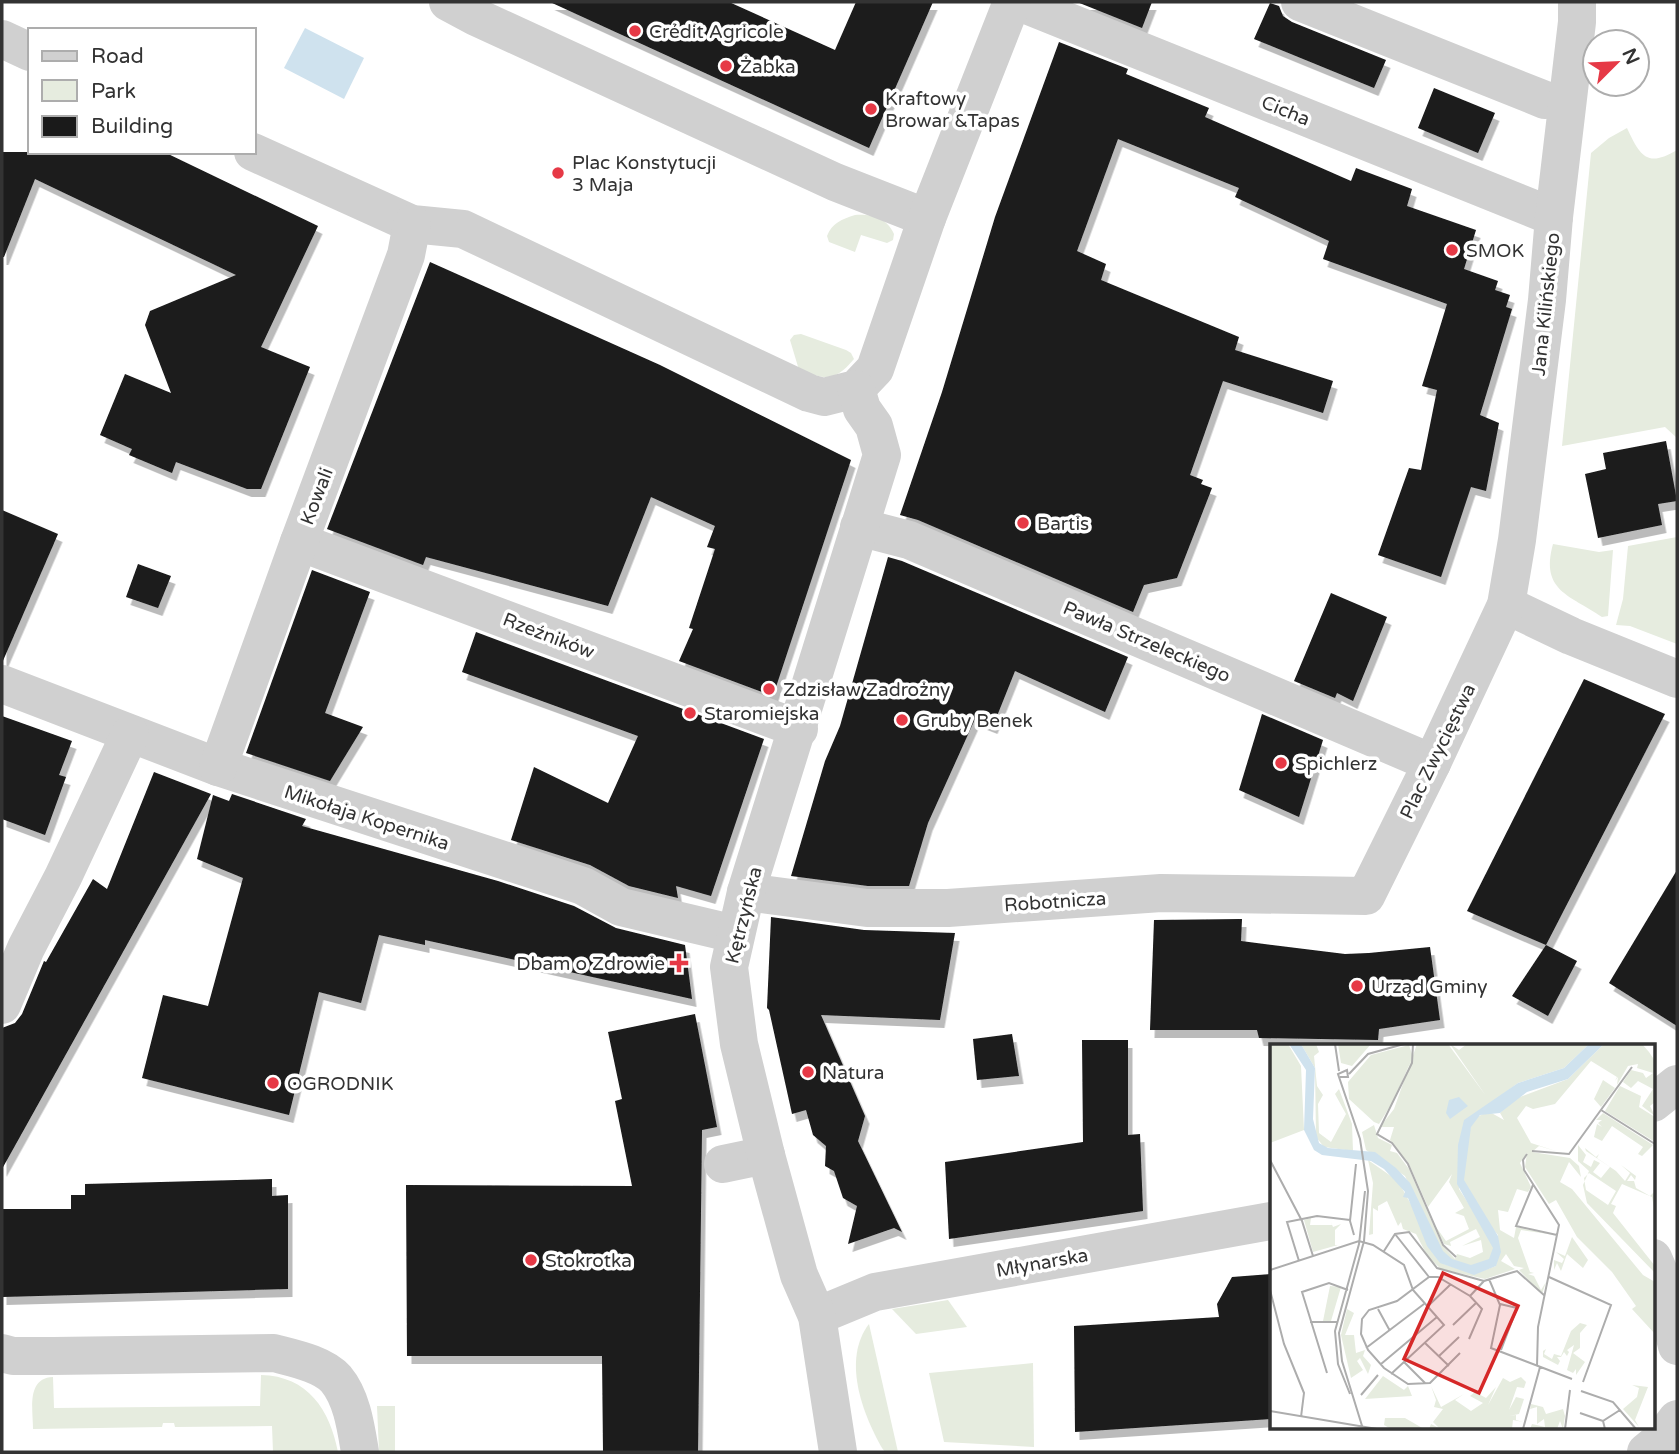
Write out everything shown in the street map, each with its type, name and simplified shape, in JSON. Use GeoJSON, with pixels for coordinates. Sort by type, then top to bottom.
{"type":"FeatureCollection","features":[{"type":"Feature","properties":{"kind":"street"},"geometry":{"type":"LineString","coordinates":[[448,2],[835,182],[927,218]]}},
{"type":"Feature","properties":{"kind":"street"},"geometry":{"type":"LineString","coordinates":[[256,153],[412,224],[463,229],[809,393],[824,397],[856,389],[874,369],[927,218],[1012,2]]}},
{"type":"Feature","properties":{"kind":"street","name":"Cicha"},"geometry":{"type":"LineString","coordinates":[[1018,2],[1554,218]]}},
{"type":"Feature","properties":{"kind":"street"},"geometry":{"type":"LineString","coordinates":[[1300,2],[1545,100]]}},
{"type":"Feature","properties":{"kind":"street","name":"Jana Kilińskiego"},"geometry":{"type":"LineString","coordinates":[[1506,605],[1546,300],[1577,2]]}},
{"type":"Feature","properties":{"kind":"street"},"geometry":{"type":"LineString","coordinates":[[2,39],[28,51]]}},
{"type":"Feature","properties":{"kind":"street","name":"Kowali"},"geometry":{"type":"LineString","coordinates":[[218,767],[406,255],[412,224]]}},
{"type":"Feature","properties":{"kind":"street","name":"Kętrzyńska"},"geometry":{"type":"LineString","coordinates":[[838,1452],[817,1316],[799,1275],[766,1155],[739,1044],[729,967],[747,892],[882,455],[874,426],[862,409],[856,389]]}},
{"type":"Feature","properties":{"kind":"street","name":"Pawła Strzeleckiego"},"geometry":{"type":"LineString","coordinates":[[859,527],[909,540],[1432,763]]}},
{"type":"Feature","properties":{"kind":"street","name":"Rzeźników"},"geometry":{"type":"LineString","coordinates":[[299,542],[799,729]]}},
{"type":"Feature","properties":{"kind":"street"},"geometry":{"type":"LineString","coordinates":[[1506,605],[1571,636],[1677,679]]}},
{"type":"Feature","properties":{"kind":"street","name":"Plac Zwycięstwa"},"geometry":{"type":"LineString","coordinates":[[1366,896],[1506,605]]}},
{"type":"Feature","properties":{"kind":"street","name":"Mikołaja Kopernika"},"geometry":{"type":"LineString","coordinates":[[2,684],[218,767],[583,886],[621,907],[736,934]]}},
{"type":"Feature","properties":{"kind":"street"},"geometry":{"type":"LineString","coordinates":[[2,1005],[26,948],[63,877],[130,734]]}},
{"type":"Feature","properties":{"kind":"street","name":"Robotnicza"},"geometry":{"type":"LineString","coordinates":[[747,892],[867,908],[948,908],[1161,893],[1366,896]]}},
{"type":"Feature","properties":{"kind":"street"},"geometry":{"type":"LineString","coordinates":[[1654,1102],[1677,1084]]}},
{"type":"Feature","properties":{"kind":"street"},"geometry":{"type":"LineString","coordinates":[[723,1164],[766,1155]]}},
{"type":"Feature","properties":{"kind":"street","name":"Młynarska"},"geometry":{"type":"LineString","coordinates":[[817,1316],[875,1292],[1270,1221]]}},
{"type":"Feature","properties":{"kind":"street"},"geometry":{"type":"LineString","coordinates":[[1654,1260],[1677,1346]]}},
{"type":"Feature","properties":{"kind":"street"},"geometry":{"type":"LineString","coordinates":[[2,1353],[39,1356],[274,1353],[305,1360],[335,1378],[355,1416],[359,1452]]}},
{"type":"Feature","properties":{"kind":"street"},"geometry":{"type":"LineString","coordinates":[[1646,1452],[1662,1439],[1677,1419]]}},
{"type":"Feature","properties":{"kind":"green space"},"geometry":{"type":"Polygon","coordinates":[[[1627,128],[1636,146],[1646,156],[1658,158],[1677,150],[1677,438],[1665,427],[1562,446],[1591,153],[1627,128]]]}},
{"type":"Feature","properties":{"kind":"green space"},"geometry":{"type":"Polygon","coordinates":[[[855,215],[873,216],[883,221],[894,234],[893,240],[887,243],[861,235],[855,252],[829,242],[827,236],[835,225],[855,215]]]}},
{"type":"Feature","properties":{"kind":"green space"},"geometry":{"type":"Polygon","coordinates":[[[801,334],[846,350],[854,359],[841,372],[829,377],[799,370],[790,340],[794,335],[801,334]]]}},
{"type":"Feature","properties":{"kind":"green space"},"geometry":{"type":"Polygon","coordinates":[[[1677,537],[1677,644],[1630,626],[1616,625],[1623,599],[1628,546],[1677,537]]]}},
{"type":"Feature","properties":{"kind":"green space"},"geometry":{"type":"Polygon","coordinates":[[[1553,544],[1599,552],[1613,550],[1608,616],[1602,617],[1569,597],[1554,582],[1550,560],[1553,544]]]}},
{"type":"Feature","properties":{"kind":"green space"},"geometry":{"type":"Polygon","coordinates":[[[948,1300],[967,1327],[916,1334],[892,1309],[948,1300]]]}},
{"type":"Feature","properties":{"kind":"green space"},"geometry":{"type":"Polygon","coordinates":[[[869,1324],[898,1452],[885,1452],[882,1448],[868,1419],[858,1386],[857,1353],[869,1324]]]}},
{"type":"Feature","properties":{"kind":"green space"},"geometry":{"type":"Polygon","coordinates":[[[1033,1363],[1034,1447],[944,1442],[929,1373],[1033,1363]]]}},
{"type":"Feature","properties":{"kind":"green space"},"geometry":{"type":"Polygon","coordinates":[[[261,1375],[292,1382],[314,1398],[329,1422],[338,1452],[273,1452],[272,1426],[175,1427],[174,1423],[163,1423],[162,1427],[33,1429],[33,1396],[38,1383],[44,1379],[53,1377],[54,1408],[260,1406],[261,1375]]]}},
{"type":"Feature","properties":{"kind":"green space"},"geometry":{"type":"Polygon","coordinates":[[[377,1406],[395,1406],[395,1452],[379,1452],[377,1406]]]}},
{"type":"Feature","properties":{"kind":"water"},"geometry":{"type":"Polygon","coordinates":[[[305,28],[364,58],[344,99],[284,68],[305,28]]]}},
{"type":"Feature","properties":{"kind":"building"},"geometry":{"type":"Polygon","coordinates":[[[550,2],[729,2],[835,50],[856,2],[933,2],[869,148],[550,2]]]}},
{"type":"Feature","properties":{"kind":"building"},"geometry":{"type":"Polygon","coordinates":[[[1077,2],[1152,2],[1142,28],[1077,2]]]}},
{"type":"Feature","properties":{"kind":"building"},"geometry":{"type":"Polygon","coordinates":[[[1270,3],[1279,6],[1283,16],[1292,22],[1386,60],[1374,88],[1254,39],[1270,3]]]}},
{"type":"Feature","properties":{"kind":"building"},"geometry":{"type":"Polygon","coordinates":[[[1059,42],[1128,69],[1126,74],[1209,108],[1205,117],[1351,181],[1356,168],[1412,189],[1407,206],[1476,230],[1464,269],[1498,281],[1495,290],[1510,295],[1506,307],[1512,309],[1480,415],[1499,423],[1486,491],[1471,487],[1441,577],[1378,555],[1409,468],[1421,470],[1437,390],[1422,386],[1447,304],[1323,259],[1329,241],[1235,197],[1239,188],[1118,139],[1077,251],[1106,264],[1101,280],[1239,337],[1235,350],[1333,381],[1323,413],[1223,381],[1190,475],[1203,480],[1201,484],[1212,488],[1177,578],[1144,585],[1133,612],[918,520],[900,515],[942,392],[995,217],[1059,42]]]}},
{"type":"Feature","properties":{"kind":"building"},"geometry":{"type":"Polygon","coordinates":[[[1434,88],[1495,113],[1478,153],[1418,128],[1434,88]]]}},
{"type":"Feature","properties":{"kind":"building"},"geometry":{"type":"Polygon","coordinates":[[[2,152],[168,154],[318,226],[261,347],[310,367],[261,489],[247,489],[176,462],[172,473],[129,455],[132,449],[100,435],[125,374],[171,393],[145,325],[150,311],[236,275],[35,179],[2,257],[2,152]]]}},
{"type":"Feature","properties":{"kind":"building"},"geometry":{"type":"Polygon","coordinates":[[[430,262],[660,365],[851,460],[773,696],[679,661],[693,629],[689,628],[715,549],[707,547],[715,526],[651,497],[608,606],[426,557],[423,565],[327,529],[430,262]]]}},
{"type":"Feature","properties":{"kind":"building"},"geometry":{"type":"Polygon","coordinates":[[[1666,441],[1677,501],[1658,504],[1662,525],[1598,538],[1585,474],[1606,469],[1603,453],[1666,441]]]}},
{"type":"Feature","properties":{"kind":"building"},"geometry":{"type":"Polygon","coordinates":[[[2,510],[58,534],[2,663],[2,510]]]}},
{"type":"Feature","properties":{"kind":"building"},"geometry":{"type":"Polygon","coordinates":[[[888,557],[1128,657],[1105,712],[1015,671],[993,726],[975,719],[928,823],[909,886],[868,886],[791,876],[825,761],[840,726],[888,557]]]}},
{"type":"Feature","properties":{"kind":"building"},"geometry":{"type":"Polygon","coordinates":[[[138,564],[171,576],[158,608],[126,597],[138,564]]]}},
{"type":"Feature","properties":{"kind":"building"},"geometry":{"type":"Polygon","coordinates":[[[312,570],[370,592],[325,713],[363,727],[330,781],[246,753],[312,570]]]}},
{"type":"Feature","properties":{"kind":"building"},"geometry":{"type":"Polygon","coordinates":[[[1331,593],[1387,617],[1353,701],[1337,693],[1335,698],[1294,681],[1331,593]]]}},
{"type":"Feature","properties":{"kind":"building"},"geometry":{"type":"Polygon","coordinates":[[[476,632],[764,739],[711,896],[676,886],[678,898],[629,886],[590,865],[511,840],[534,767],[608,803],[638,736],[462,672],[476,632]]]}},
{"type":"Feature","properties":{"kind":"building"},"geometry":{"type":"Polygon","coordinates":[[[1584,679],[1665,714],[1546,945],[1467,911],[1584,679]]]}},
{"type":"Feature","properties":{"kind":"building","name":"Spichlerz"},"geometry":{"type":"Polygon","coordinates":[[[1262,714],[1323,740],[1299,817],[1239,790],[1262,714]]]}},
{"type":"Feature","properties":{"kind":"building"},"geometry":{"type":"Polygon","coordinates":[[[2,716],[72,741],[59,775],[66,777],[45,835],[2,819],[2,716]]]}},
{"type":"Feature","properties":{"kind":"building"},"geometry":{"type":"Polygon","coordinates":[[[154,772],[211,794],[2,1169],[2,1028],[15,1023],[22,1014],[44,961],[46,962],[93,879],[107,889],[154,772]]]}},
{"type":"Feature","properties":{"kind":"building"},"geometry":{"type":"Polygon","coordinates":[[[232,794],[306,819],[302,826],[498,881],[574,906],[616,928],[685,945],[692,999],[425,940],[425,945],[379,935],[361,1003],[319,992],[289,1115],[142,1078],[163,995],[208,1006],[243,878],[197,859],[213,795],[229,801],[232,794]]]}},
{"type":"Feature","properties":{"kind":"building"},"geometry":{"type":"Polygon","coordinates":[[[1677,870],[1677,1026],[1609,983],[1677,870]]]}},
{"type":"Feature","properties":{"kind":"building"},"geometry":{"type":"Polygon","coordinates":[[[771,917],[864,930],[955,933],[940,1020],[821,1015],[865,1116],[858,1141],[902,1232],[894,1228],[848,1244],[857,1206],[843,1198],[834,1171],[825,1166],[826,1146],[813,1135],[806,1110],[792,1114],[767,1008],[771,917]]]}},
{"type":"Feature","properties":{"kind":"building"},"geometry":{"type":"Polygon","coordinates":[[[1242,919],[1241,941],[1345,954],[1430,947],[1440,1020],[1379,1029],[1378,1040],[1259,1038],[1257,1030],[1150,1030],[1154,920],[1242,919]]]}},
{"type":"Feature","properties":{"kind":"building"},"geometry":{"type":"Polygon","coordinates":[[[1546,945],[1577,961],[1548,1016],[1512,996],[1546,945]]]}},
{"type":"Feature","properties":{"kind":"building"},"geometry":{"type":"Polygon","coordinates":[[[695,1014],[717,1127],[702,1130],[698,1452],[603,1452],[602,1356],[407,1356],[406,1185],[632,1186],[615,1101],[622,1099],[608,1032],[695,1014]]]}},
{"type":"Feature","properties":{"kind":"building"},"geometry":{"type":"Polygon","coordinates":[[[1012,1034],[1019,1076],[977,1080],[973,1039],[1012,1034]]]}},
{"type":"Feature","properties":{"kind":"building"},"geometry":{"type":"Polygon","coordinates":[[[1082,1040],[1128,1040],[1128,1135],[1140,1134],[1143,1211],[949,1239],[945,1162],[1083,1142],[1082,1040]]]}},
{"type":"Feature","properties":{"kind":"building"},"geometry":{"type":"Polygon","coordinates":[[[272,1179],[272,1196],[288,1195],[288,1289],[2,1297],[2,1209],[71,1209],[71,1195],[85,1195],[85,1184],[272,1179]]]}},
{"type":"Feature","properties":{"kind":"building"},"geometry":{"type":"Polygon","coordinates":[[[1270,1274],[1270,1419],[1075,1432],[1074,1326],[1219,1317],[1217,1304],[1232,1277],[1270,1274]]]}},
{"type":"Feature","properties":{"kind":"place","name":"Crédit Agricole"},"geometry":{"type":"Point","coordinates":[635,31]}},
{"type":"Feature","properties":{"kind":"place","name":"Żabka"},"geometry":{"type":"Point","coordinates":[726,66]}},
{"type":"Feature","properties":{"kind":"place","name":"Kraftowy Browar &Tapas"},"geometry":{"type":"Point","coordinates":[871,109]}},
{"type":"Feature","properties":{"kind":"place","name":"Plac Konstytucji 3 Maja"},"geometry":{"type":"Point","coordinates":[558,173]}},
{"type":"Feature","properties":{"kind":"place","name":"SMOK"},"geometry":{"type":"Point","coordinates":[1452,250]}},
{"type":"Feature","properties":{"kind":"place","name":"Bartis"},"geometry":{"type":"Point","coordinates":[1023,523]}},
{"type":"Feature","properties":{"kind":"place","name":"Zdzisław Zadrożny"},"geometry":{"type":"Point","coordinates":[769,689]}},
{"type":"Feature","properties":{"kind":"place","name":"Staromiejska"},"geometry":{"type":"Point","coordinates":[690,713]}},
{"type":"Feature","properties":{"kind":"place","name":"Gruby Benek"},"geometry":{"type":"Point","coordinates":[902,720]}},
{"type":"Feature","properties":{"kind":"place","name":"Spichlerz"},"geometry":{"type":"Point","coordinates":[1281,763]}},
{"type":"Feature","properties":{"kind":"place","name":"Dbam o Zdrowie"},"geometry":{"type":"Point","coordinates":[679,963]}},
{"type":"Feature","properties":{"kind":"place","name":"Urząd Gminy"},"geometry":{"type":"Point","coordinates":[1357,986]}},
{"type":"Feature","properties":{"kind":"place","name":"Natura"},"geometry":{"type":"Point","coordinates":[808,1072]}},
{"type":"Feature","properties":{"kind":"place","name":"OGRODNIK"},"geometry":{"type":"Point","coordinates":[273,1083]}},
{"type":"Feature","properties":{"kind":"place","name":"Stokrotka"},"geometry":{"type":"Point","coordinates":[531,1260]}}]}
